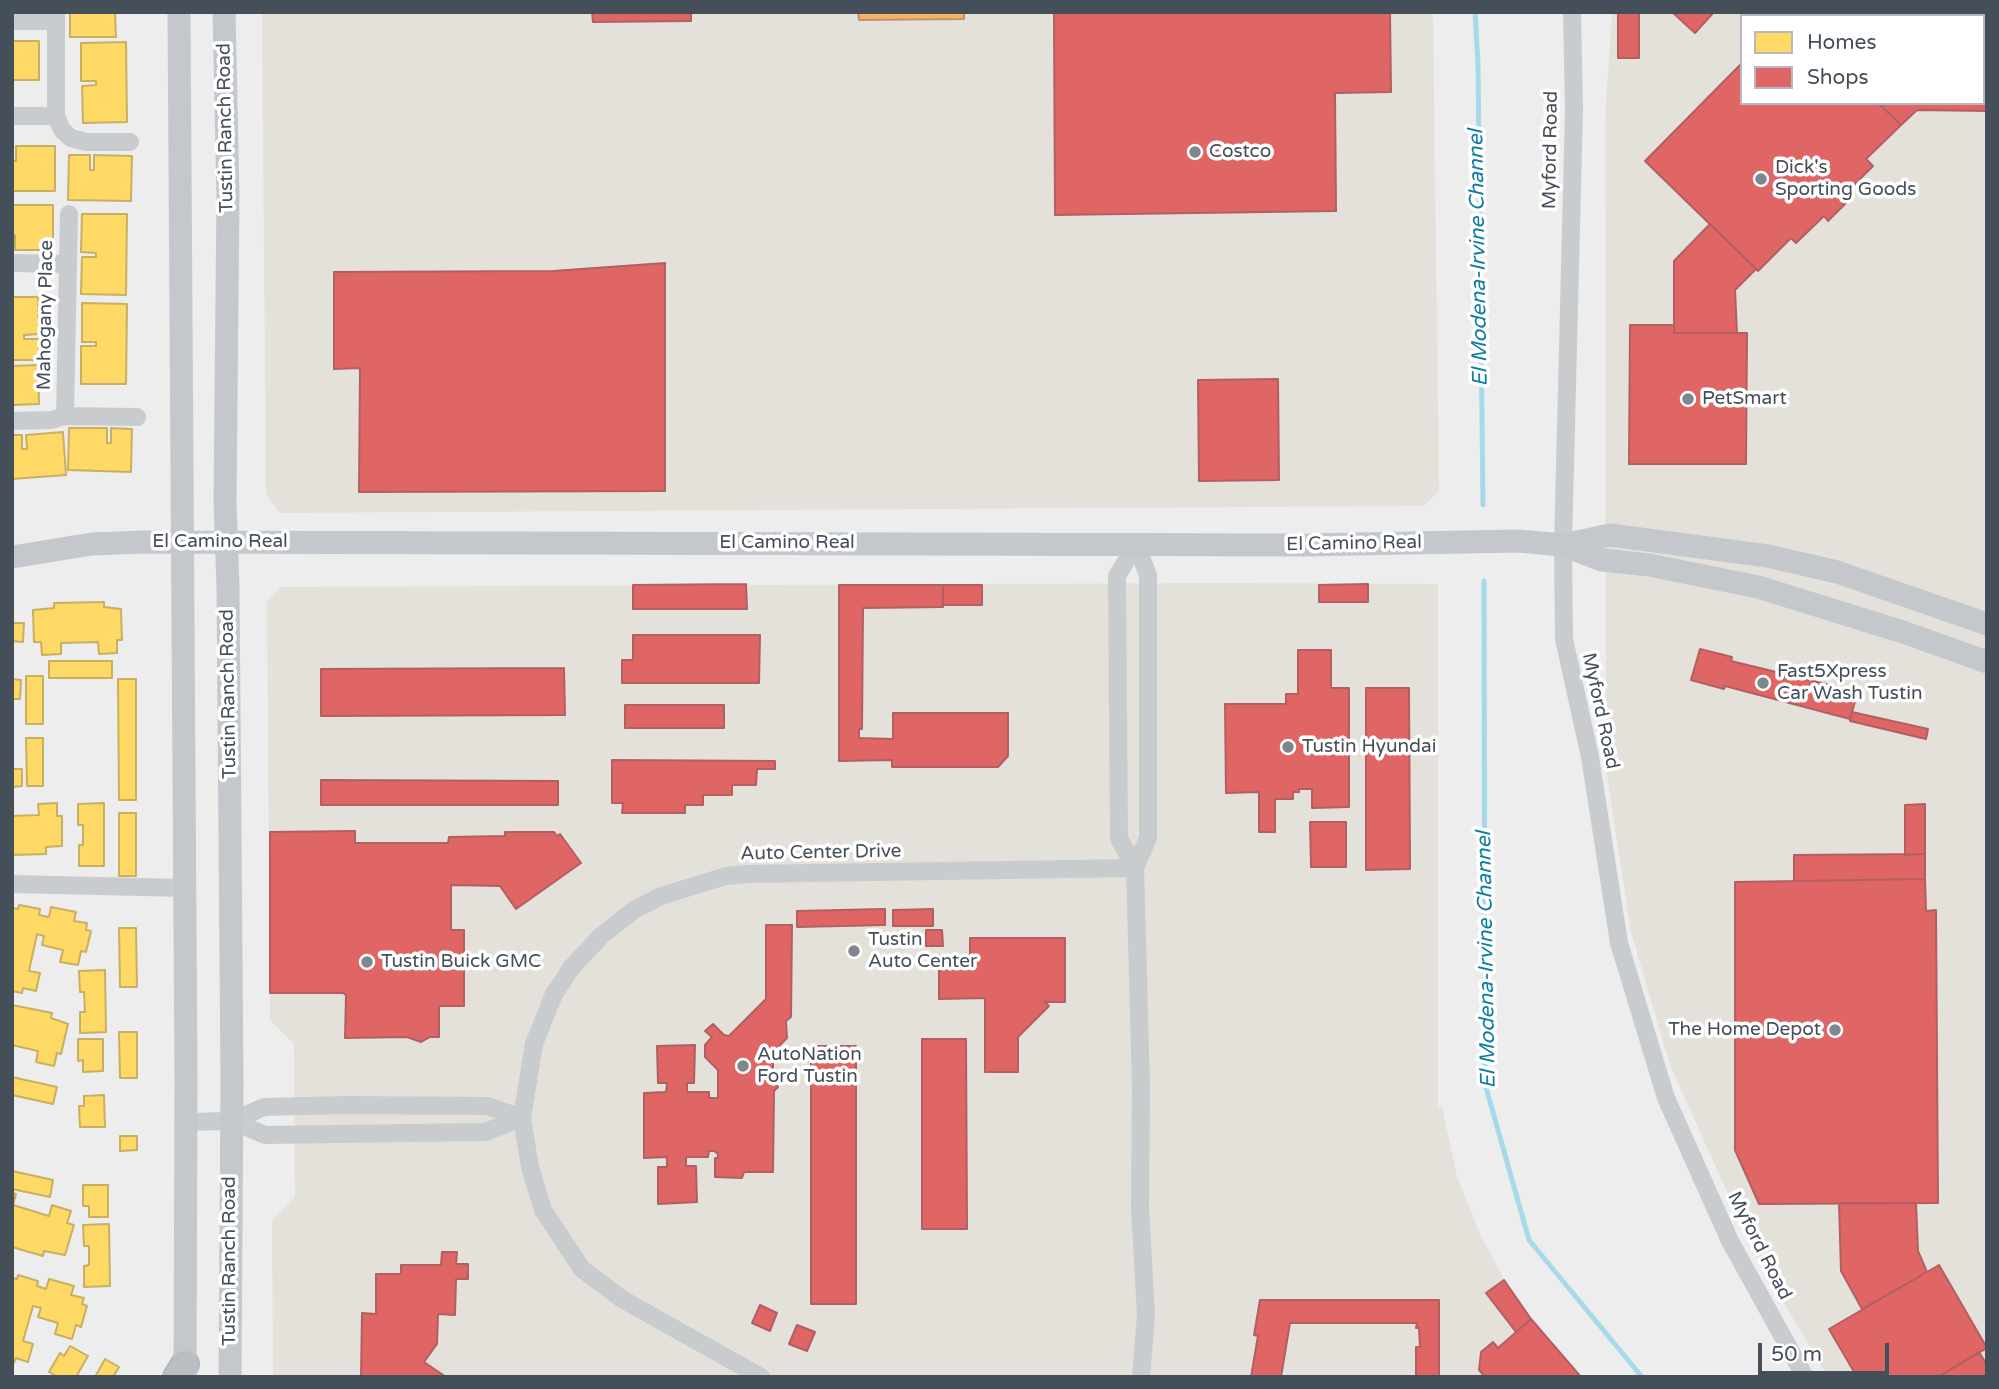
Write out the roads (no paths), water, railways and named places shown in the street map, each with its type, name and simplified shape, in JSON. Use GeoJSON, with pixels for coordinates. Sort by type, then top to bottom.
{"type":"FeatureCollection","features":[{"type":"Feature","properties":{"kind":"main road"},"geometry":{"type":"LineString","coordinates":[[179,12],[186,1122],[182,1372]]}},
{"type":"Feature","properties":{"kind":"main road","name":"Tustin Ranch Road"},"geometry":{"type":"LineString","coordinates":[[224,12],[228,196],[225,502],[232,1121],[230,1377]]}},
{"type":"Feature","properties":{"kind":"main road","name":"El Camino Real"},"geometry":{"type":"LineString","coordinates":[[1563,545],[1610,535],[1768,556],[1837,572],[1987,624]]}},
{"type":"Feature","properties":{"kind":"main road","name":"El Camino Real"},"geometry":{"type":"LineString","coordinates":[[12,557],[92,544],[181,542],[1395,544],[1518,541],[1563,545],[1602,560],[1649,565],[1758,587],[1986,660]]}},
{"type":"Feature","properties":{"kind":"street","name":"Myford Road"},"geometry":{"type":"LineString","coordinates":[[1572,12],[1574,109],[1563,545],[1564,639],[1590,757],[1619,943],[1666,1098],[1730,1241],[1805,1377]]}},
{"type":"Feature","properties":{"kind":"street"},"geometry":{"type":"LineString","coordinates":[[12,21],[56,17],[55,116],[62,130],[71,138],[86,142],[130,142]]}},
{"type":"Feature","properties":{"kind":"street"},"geometry":{"type":"LineString","coordinates":[[12,116],[55,116]]}},
{"type":"Feature","properties":{"kind":"street","name":"Mahogany Place"},"geometry":{"type":"LineString","coordinates":[[65,416],[69,214]]}},
{"type":"Feature","properties":{"kind":"street"},"geometry":{"type":"LineString","coordinates":[[12,263],[67,264]]}},
{"type":"Feature","properties":{"kind":"street"},"geometry":{"type":"LineString","coordinates":[[12,421],[52,420],[65,416],[136,416]]}},
{"type":"Feature","properties":{"kind":"street"},"geometry":{"type":"LineString","coordinates":[[1135,868],[1119,838],[1117,576],[1136,544]]}},
{"type":"Feature","properties":{"kind":"street"},"geometry":{"type":"LineString","coordinates":[[1136,544],[1148,575],[1148,838],[1135,868],[1141,1087],[1140,1207],[1146,1315],[1141,1377]]}},
{"type":"Feature","properties":{"kind":"street","name":"Auto Center Drive"},"geometry":{"type":"LineString","coordinates":[[761,1377],[627,1303],[582,1269],[542,1210],[530,1167],[522,1118],[534,1044],[554,994],[572,967],[601,936],[634,910],[661,896],[697,883],[748,874],[1135,868]]}},
{"type":"Feature","properties":{"kind":"street"},"geometry":{"type":"LineString","coordinates":[[12,884],[184,888]]}},
{"type":"Feature","properties":{"kind":"street"},"geometry":{"type":"LineString","coordinates":[[186,1122],[232,1121],[264,1107],[347,1105],[487,1107],[522,1118]]}},
{"type":"Feature","properties":{"kind":"street"},"geometry":{"type":"LineString","coordinates":[[232,1121],[265,1135],[485,1132],[522,1118]]}},
{"type":"Feature","properties":{"kind":"waterway","name":"El Modena-Irvine Channel"},"geometry":{"type":"LineString","coordinates":[[1475,12],[1478,64],[1483,505]]}},
{"type":"Feature","properties":{"kind":"waterway","name":"El Modena-Irvine Channel"},"geometry":{"type":"LineString","coordinates":[[1484,581],[1485,1084],[1529,1240],[1642,1377]]}},
{"type":"Feature","properties":{"kind":"place","name":"Costco"},"geometry":{"type":"Point","coordinates":[1195,152]}},
{"type":"Feature","properties":{"kind":"place","name":"Dick's Sporting Goods"},"geometry":{"type":"Point","coordinates":[1761,179]}},
{"type":"Feature","properties":{"kind":"place","name":"PetSmart"},"geometry":{"type":"Point","coordinates":[1688,399]}},
{"type":"Feature","properties":{"kind":"place","name":"Fast5Xpress Car Wash Tustin"},"geometry":{"type":"Point","coordinates":[1763,683]}},
{"type":"Feature","properties":{"kind":"place","name":"Tustin Hyundai"},"geometry":{"type":"Point","coordinates":[1288,747]}},
{"type":"Feature","properties":{"kind":"place","name":"Tustin Auto Center"},"geometry":{"type":"Point","coordinates":[854,951]}},
{"type":"Feature","properties":{"kind":"place","name":"Tustin Buick GMC"},"geometry":{"type":"Point","coordinates":[367,962]}},
{"type":"Feature","properties":{"kind":"place","name":"The Home Depot"},"geometry":{"type":"Point","coordinates":[1835,1030]}},
{"type":"Feature","properties":{"kind":"place","name":"AutoNation Ford Tustin"},"geometry":{"type":"Point","coordinates":[743,1066]}}]}
